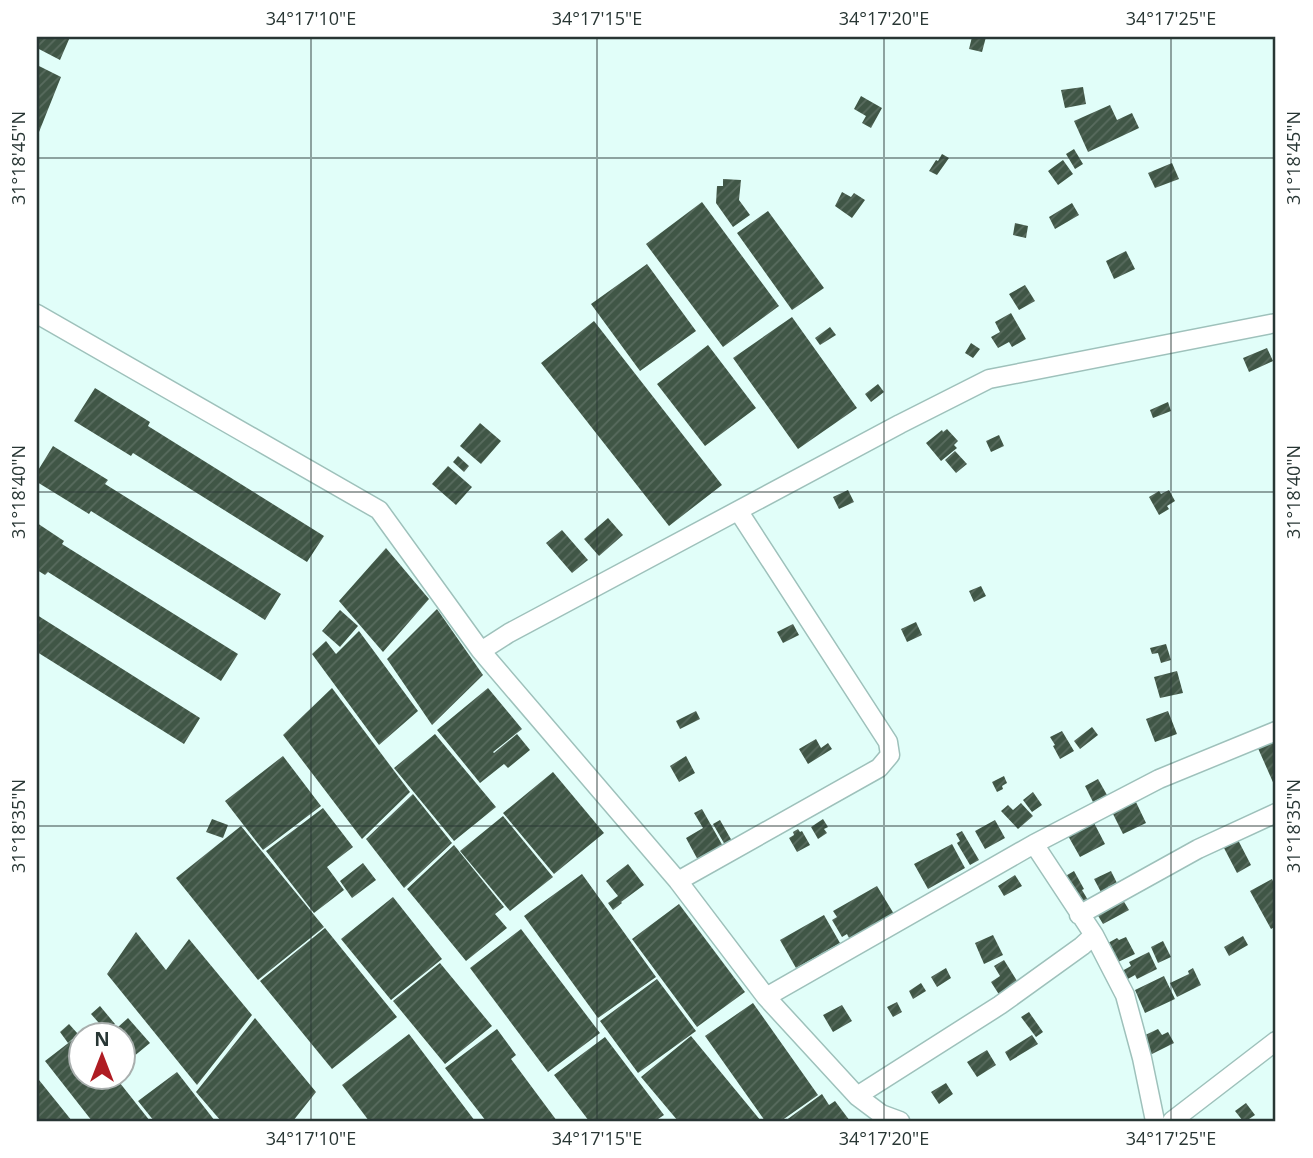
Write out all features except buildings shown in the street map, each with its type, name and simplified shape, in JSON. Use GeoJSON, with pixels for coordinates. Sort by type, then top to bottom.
{"type":"FeatureCollection","features":[{"type":"Feature","properties":{"kind":"street"},"geometry":{"type":"LineString","coordinates":[[37,314],[379,510],[481,651],[678,881],[766,997],[857,1096],[881,1114],[900,1121]]}},
{"type":"Feature","properties":{"kind":"street"},"geometry":{"type":"LineString","coordinates":[[481,651],[509,633],[989,379],[1276,323]]}},
{"type":"Feature","properties":{"kind":"street"},"geometry":{"type":"LineString","coordinates":[[678,881],[879,768],[890,755],[888,742],[739,512]]}},
{"type":"Feature","properties":{"kind":"street"},"geometry":{"type":"LineString","coordinates":[[766,997],[1034,844],[1159,779],[1276,730]]}},
{"type":"Feature","properties":{"kind":"street"},"geometry":{"type":"LineString","coordinates":[[1079,915],[1198,849],[1276,813]]}},
{"type":"Feature","properties":{"kind":"street"},"geometry":{"type":"LineString","coordinates":[[1034,844],[1094,935],[1125,995],[1155,1121]]}},
{"type":"Feature","properties":{"kind":"street"},"geometry":{"type":"LineString","coordinates":[[857,1096],[1000,1006],[1094,935]]}},
{"type":"Feature","properties":{"kind":"street"},"geometry":{"type":"LineString","coordinates":[[1172,1121],[1276,1041]]}}]}
